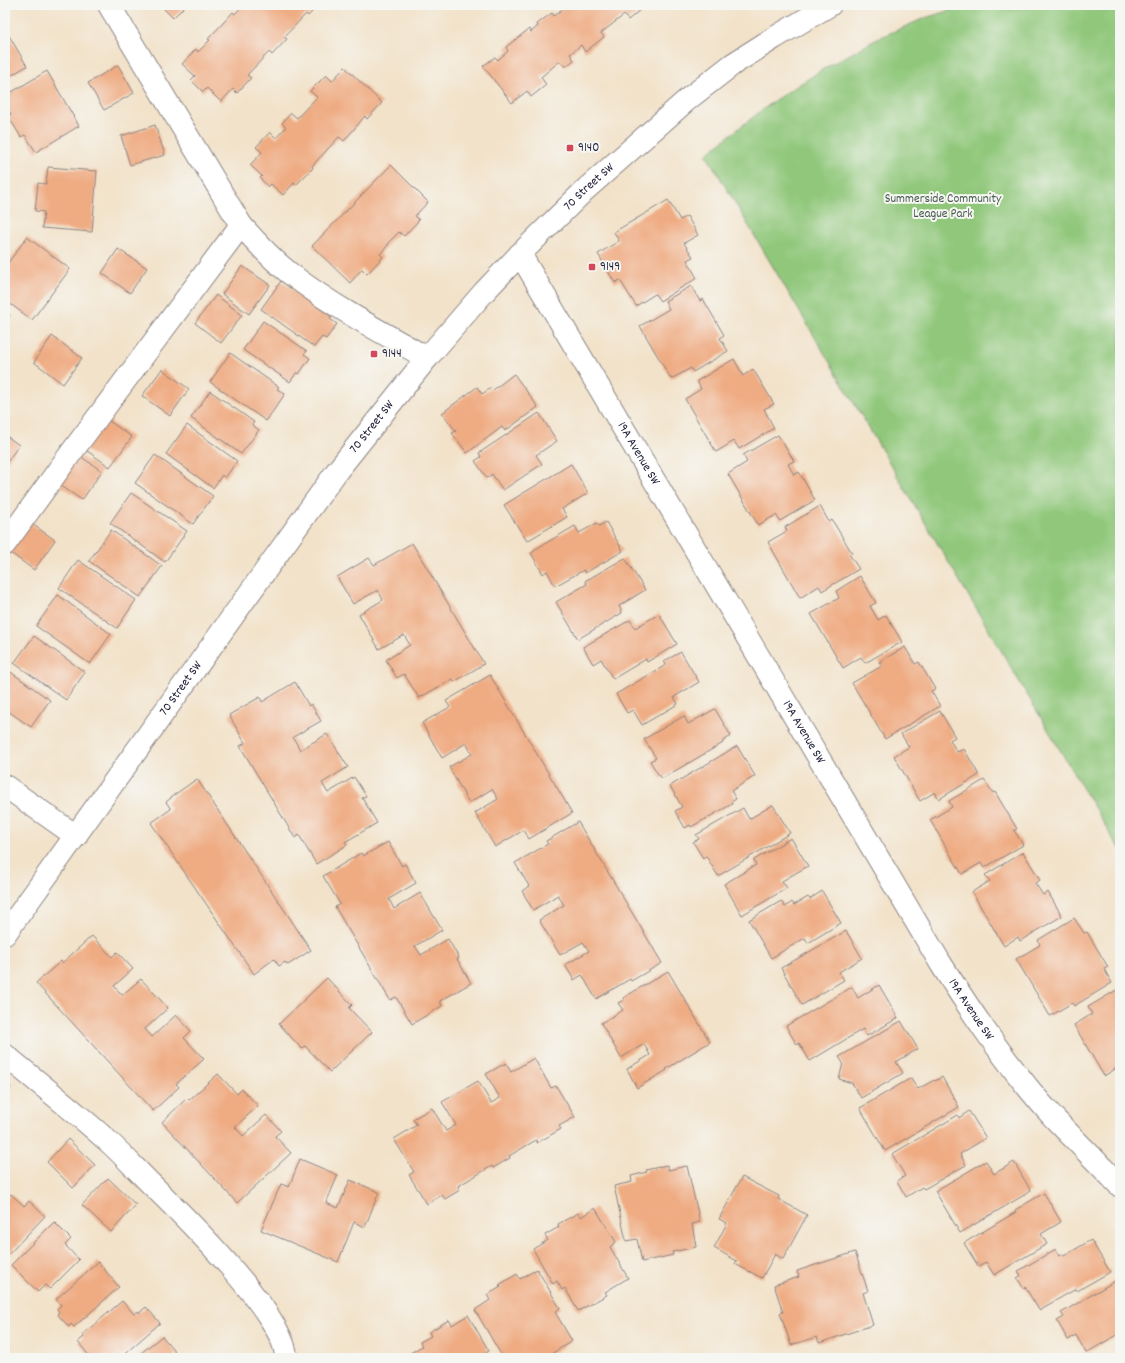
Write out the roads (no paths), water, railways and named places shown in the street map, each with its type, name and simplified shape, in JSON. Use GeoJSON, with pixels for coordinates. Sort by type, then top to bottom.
{"type":"FeatureCollection","features":[{"type":"Feature","properties":{"kind":"street"},"geometry":{"type":"LineString","coordinates":[[109,5],[240,225],[270,256],[295,278],[317,293],[426,358]]}},
{"type":"Feature","properties":{"kind":"street","name":"70 Street SW"},"geometry":{"type":"LineString","coordinates":[[5,934],[337,471],[426,358],[484,292],[586,189],[688,99],[733,64],[830,5]]}},
{"type":"Feature","properties":{"kind":"street"},"geometry":{"type":"LineString","coordinates":[[5,544],[65,460],[240,225]]}},
{"type":"Feature","properties":{"kind":"street","name":"19A Avenue SW"},"geometry":{"type":"LineString","coordinates":[[520,254],[932,950],[969,1009],[998,1049],[1054,1118],[1120,1186]]}},
{"type":"Feature","properties":{"kind":"street"},"geometry":{"type":"LineString","coordinates":[[5,786],[76,836]]}},
{"type":"Feature","properties":{"kind":"street"},"geometry":{"type":"LineString","coordinates":[[5,1055],[110,1143],[205,1240],[230,1267],[264,1310],[281,1337],[286,1358]]}},
{"type":"Feature","properties":{"kind":"place","name":"9140"},"geometry":{"type":"Point","coordinates":[570,148]}},
{"type":"Feature","properties":{"kind":"place","name":"9149"},"geometry":{"type":"Point","coordinates":[592,267]}},
{"type":"Feature","properties":{"kind":"place","name":"9144"},"geometry":{"type":"Point","coordinates":[374,354]}},
{"type":"Feature","properties":{"kind":"park label","name":"Summerside Community League Park"},"geometry":{"type":"Point","coordinates":[943,206]}}]}
